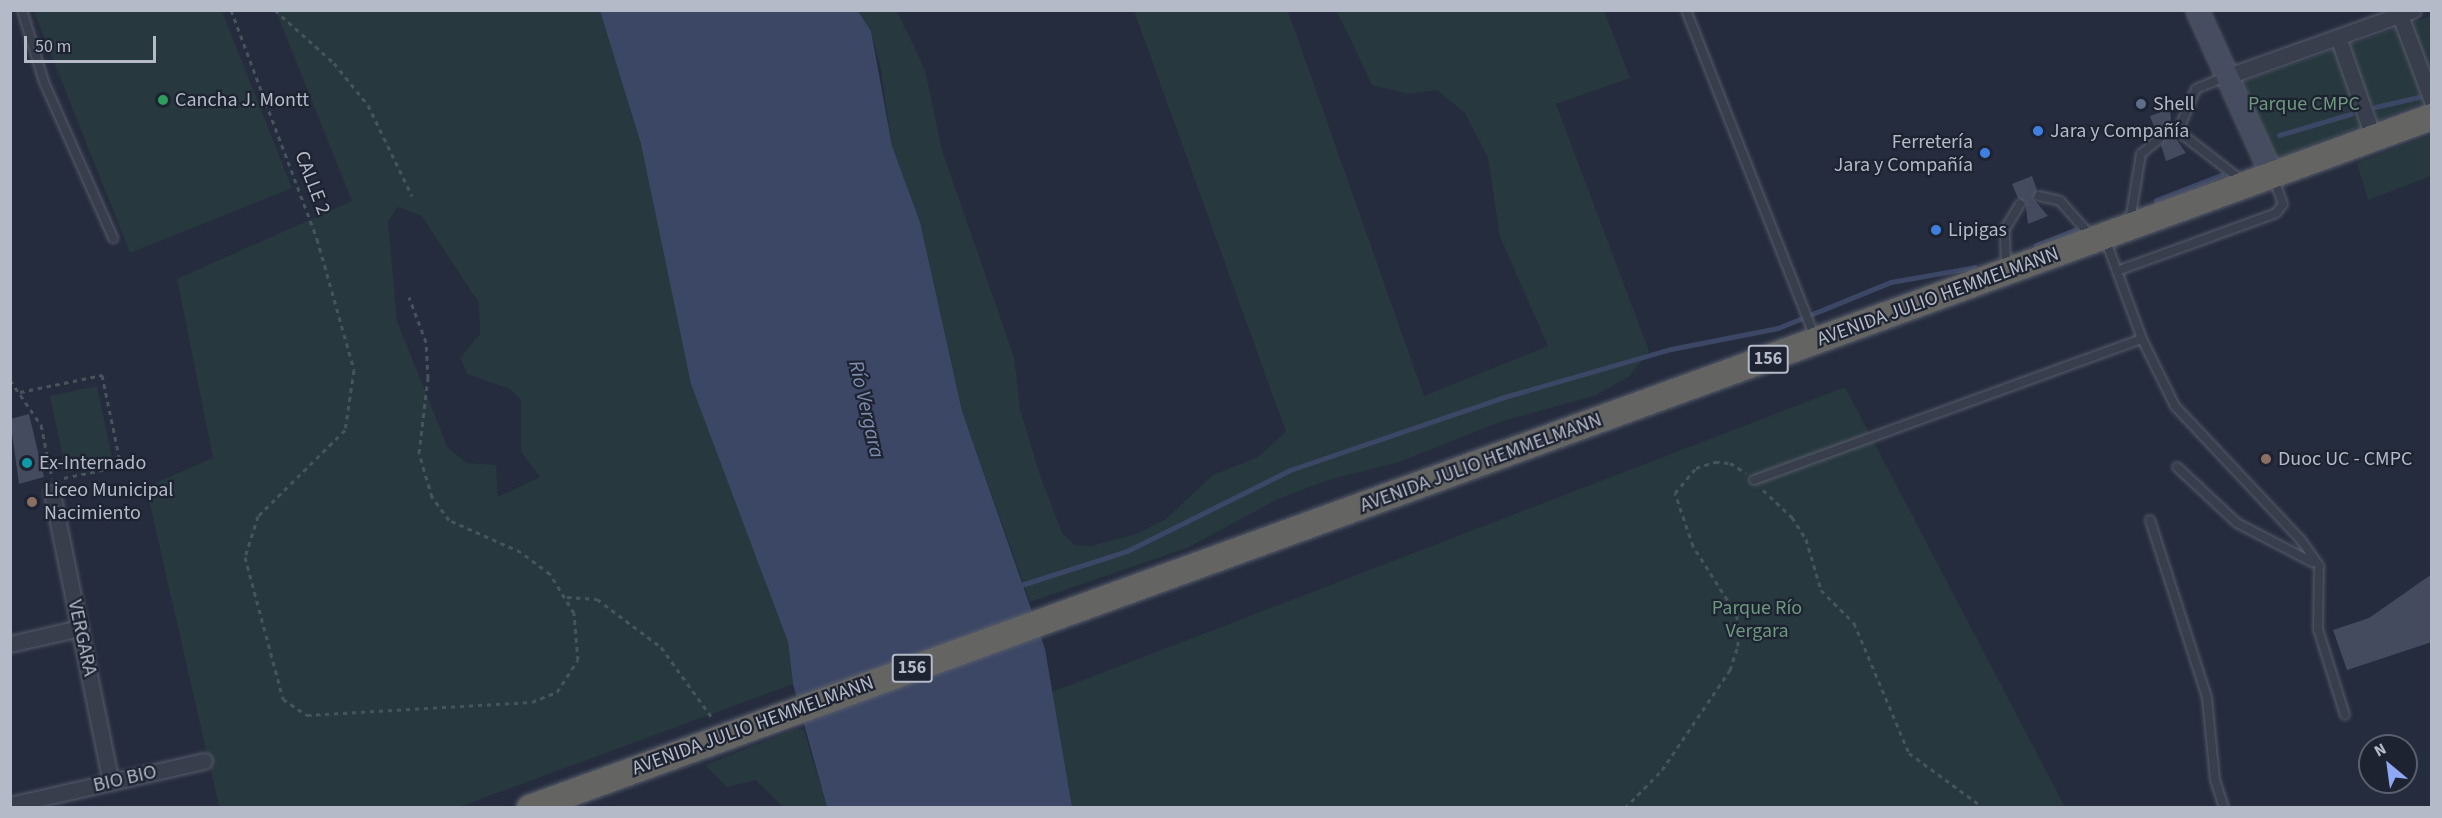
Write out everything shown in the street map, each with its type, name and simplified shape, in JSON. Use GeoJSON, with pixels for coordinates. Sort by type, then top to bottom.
{"type":"FeatureCollection","features":[{"type":"Feature","properties":{"kind":"highway","name":"AVENIDA JULIO HEMMELMANN"},"geometry":{"type":"LineString","coordinates":[[530,807],[1103,597],[1816,342],[2006,270],[2129,228],[2432,117]]}},
{"type":"Feature","properties":{"kind":"main road"},"geometry":{"type":"LineString","coordinates":[[2197,10],[2272,176]]}},
{"type":"Feature","properties":{"kind":"street"},"geometry":{"type":"LineString","coordinates":[[2228,76],[2404,12],[2432,101]]}},
{"type":"Feature","properties":{"kind":"street"},"geometry":{"type":"LineString","coordinates":[[2338,37],[2374,139]]}},
{"type":"Feature","properties":{"kind":"street","name":"VERGARA"},"geometry":{"type":"LineString","coordinates":[[52,487],[111,782]]}},
{"type":"Feature","properties":{"kind":"street"},"geometry":{"type":"LineString","coordinates":[[10,644],[80,628]]}},
{"type":"Feature","properties":{"kind":"street","name":"BIO BIO"},"geometry":{"type":"LineString","coordinates":[[10,805],[204,761]]}},
{"type":"Feature","properties":{"kind":"lane"},"geometry":{"type":"LineString","coordinates":[[22,10],[44,82],[112,238]]}},
{"type":"Feature","properties":{"kind":"lane"},"geometry":{"type":"LineString","coordinates":[[1686,10],[1816,342]]}},
{"type":"Feature","properties":{"kind":"lane"},"geometry":{"type":"LineString","coordinates":[[2228,76],[2196,89],[2178,131],[2247,185]]}},
{"type":"Feature","properties":{"kind":"lane"},"geometry":{"type":"LineString","coordinates":[[2129,228],[2141,154],[2158,139]]}},
{"type":"Feature","properties":{"kind":"lane"},"geometry":{"type":"LineString","coordinates":[[2117,271],[2276,213],[2283,204],[2272,176]]}},
{"type":"Feature","properties":{"kind":"lane"},"geometry":{"type":"LineString","coordinates":[[2039,196],[2060,201],[2099,238],[2117,271],[2142,339],[2175,406],[2301,540],[2319,566],[2318,629],[2346,715]]}},
{"type":"Feature","properties":{"kind":"lane"},"geometry":{"type":"LineString","coordinates":[[2006,270],[2005,229],[2020,204]]}},
{"type":"Feature","properties":{"kind":"lane"},"geometry":{"type":"LineString","coordinates":[[1754,480],[2142,339]]}},
{"type":"Feature","properties":{"kind":"lane"},"geometry":{"type":"LineString","coordinates":[[2176,467],[2237,523],[2319,566]]}},
{"type":"Feature","properties":{"kind":"lane"},"geometry":{"type":"LineString","coordinates":[[2150,520],[2207,698],[2215,780],[2224,807]]}},
{"type":"Feature","properties":{"kind":"path","name":"CALLE 2"},"geometry":{"type":"LineString","coordinates":[[231,10],[317,239],[354,370],[345,430],[258,516],[249,535],[247,571],[283,699],[307,715],[532,702],[557,692],[578,660],[574,613],[567,597]]}},
{"type":"Feature","properties":{"kind":"path"},"geometry":{"type":"LineString","coordinates":[[275,10],[334,63],[368,105],[412,196]]}},
{"type":"Feature","properties":{"kind":"path"},"geometry":{"type":"LineString","coordinates":[[409,297],[426,342],[428,378],[418,453],[432,497],[449,520],[521,552],[567,597],[597,599],[661,647],[707,704],[721,738]]}},
{"type":"Feature","properties":{"kind":"path"},"geometry":{"type":"LineString","coordinates":[[10,380],[41,425],[52,487],[122,466],[102,375],[20,392]]}},
{"type":"Feature","properties":{"kind":"path"},"geometry":{"type":"LineString","coordinates":[[1625,807],[1662,770],[1730,670],[1738,646],[1737,615],[1693,546],[1675,493],[1696,468],[1715,462],[1730,463],[1754,480],[1792,517],[1806,539],[1821,590],[1854,623],[1909,753],[1984,807]]}},
{"type":"Feature","properties":{"kind":"green space","name":"Cancha J. Montt"},"geometry":{"type":"Polygon","coordinates":[[[222,11],[292,188],[130,253],[34,12],[222,11]]]}},
{"type":"Feature","properties":{"kind":"green space"},"geometry":{"type":"Polygon","coordinates":[[[276,11],[600,11],[641,144],[706,420],[788,642],[793,684],[459,807],[219,807],[146,487],[213,458],[177,279],[352,201],[276,11]],[[398,207],[388,221],[397,321],[448,448],[467,463],[496,465],[498,497],[540,477],[521,452],[521,400],[510,389],[467,374],[460,358],[480,334],[479,303],[422,216],[398,207]]]}},
{"type":"Feature","properties":{"kind":"green space"},"geometry":{"type":"Polygon","coordinates":[[[858,11],[897,11],[925,70],[942,150],[1014,357],[1020,409],[1039,472],[1062,533],[1075,545],[1091,546],[1137,534],[1166,519],[1213,475],[1258,457],[1286,432],[1134,11],[1288,11],[1424,396],[1548,346],[1500,237],[1488,158],[1465,113],[1437,90],[1408,94],[1372,85],[1337,11],[1604,11],[1630,78],[1556,104],[1649,351],[1630,376],[1596,395],[1503,421],[1396,463],[1328,480],[1278,499],[1187,548],[1030,602],[962,411],[920,222],[892,146],[881,70],[871,31],[858,11]]]}},
{"type":"Feature","properties":{"kind":"green space","name":"Parque CMPC"},"geometry":{"type":"Polygon","coordinates":[[[2431,16],[2431,100],[2273,159],[2244,81],[2431,16]]]}},
{"type":"Feature","properties":{"kind":"green space"},"geometry":{"type":"Polygon","coordinates":[[[2431,135],[2431,176],[2368,200],[2357,163],[2431,135]]]}},
{"type":"Feature","properties":{"kind":"green space"},"geometry":{"type":"Polygon","coordinates":[[[97,386],[113,463],[66,473],[50,396],[97,386]]]}},
{"type":"Feature","properties":{"kind":"green space","name":"Parque Río Vergara"},"geometry":{"type":"Polygon","coordinates":[[[1845,387],[2065,807],[1072,807],[1052,692],[1845,387]]]}},
{"type":"Feature","properties":{"kind":"green space"},"geometry":{"type":"Polygon","coordinates":[[[796,729],[804,730],[827,807],[783,807],[756,780],[727,787],[705,765],[796,729]]]}},
{"type":"Feature","properties":{"kind":"water","name":"Río Vergara"},"geometry":{"type":"Polygon","coordinates":[[[600,11],[858,11],[871,31],[892,146],[920,222],[962,411],[1045,649],[1072,807],[827,807],[793,684],[788,642],[691,384],[641,144],[600,11]]]}},
{"type":"Feature","properties":{"kind":"building"},"geometry":{"type":"Polygon","coordinates":[[[2170,109],[2172,133],[2186,153],[2166,161],[2161,145],[2165,137],[2157,134],[2150,116],[2170,109]]]}},
{"type":"Feature","properties":{"kind":"building"},"geometry":{"type":"Polygon","coordinates":[[[2032,176],[2037,190],[2033,198],[2048,216],[2028,224],[2025,202],[2018,198],[2012,184],[2032,176]]]}},
{"type":"Feature","properties":{"kind":"building","name":"Ex-Internado"},"geometry":{"type":"Polygon","coordinates":[[[29,414],[44,477],[19,484],[10,419],[29,414]]]}},
{"type":"Feature","properties":{"kind":"building"},"geometry":{"type":"Polygon","coordinates":[[[2432,574],[2432,642],[2347,670],[2333,630],[2369,618],[2432,574]]]}},
{"type":"Feature","properties":{"kind":"waterway"},"geometry":{"type":"LineString","coordinates":[[2375,107],[2419,97]]}},
{"type":"Feature","properties":{"kind":"waterway"},"geometry":{"type":"LineString","coordinates":[[2279,135],[2351,114]]}},
{"type":"Feature","properties":{"kind":"waterway"},"geometry":{"type":"LineString","coordinates":[[2156,200],[2221,175]]}},
{"type":"Feature","properties":{"kind":"waterway"},"geometry":{"type":"LineString","coordinates":[[2036,245],[2074,230]]}},
{"type":"Feature","properties":{"kind":"waterway"},"geometry":{"type":"LineString","coordinates":[[1018,586],[1127,551],[1290,470],[1501,398],[1671,349],[1778,328],[1891,282],[1975,267]]}},
{"type":"Feature","properties":{"kind":"place","name":"Cancha J. Montt"},"geometry":{"type":"Point","coordinates":[163,100]}},
{"type":"Feature","properties":{"kind":"place","name":"Shell"},"geometry":{"type":"Point","coordinates":[2141,104]}},
{"type":"Feature","properties":{"kind":"place","name":"Jara y Compañía"},"geometry":{"type":"Point","coordinates":[2038,131]}},
{"type":"Feature","properties":{"kind":"place","name":"Ferretería Jara y Compañía"},"geometry":{"type":"Point","coordinates":[1985,153]}},
{"type":"Feature","properties":{"kind":"place","name":"Lipigas"},"geometry":{"type":"Point","coordinates":[1936,230]}},
{"type":"Feature","properties":{"kind":"place","name":"Duoc UC - CMPC"},"geometry":{"type":"Point","coordinates":[2266,459]}},
{"type":"Feature","properties":{"kind":"place","name":"Ex-Internado"},"geometry":{"type":"Point","coordinates":[27,463]}},
{"type":"Feature","properties":{"kind":"place","name":"Liceo Municipal Nacimiento"},"geometry":{"type":"Point","coordinates":[32,502]}}]}
